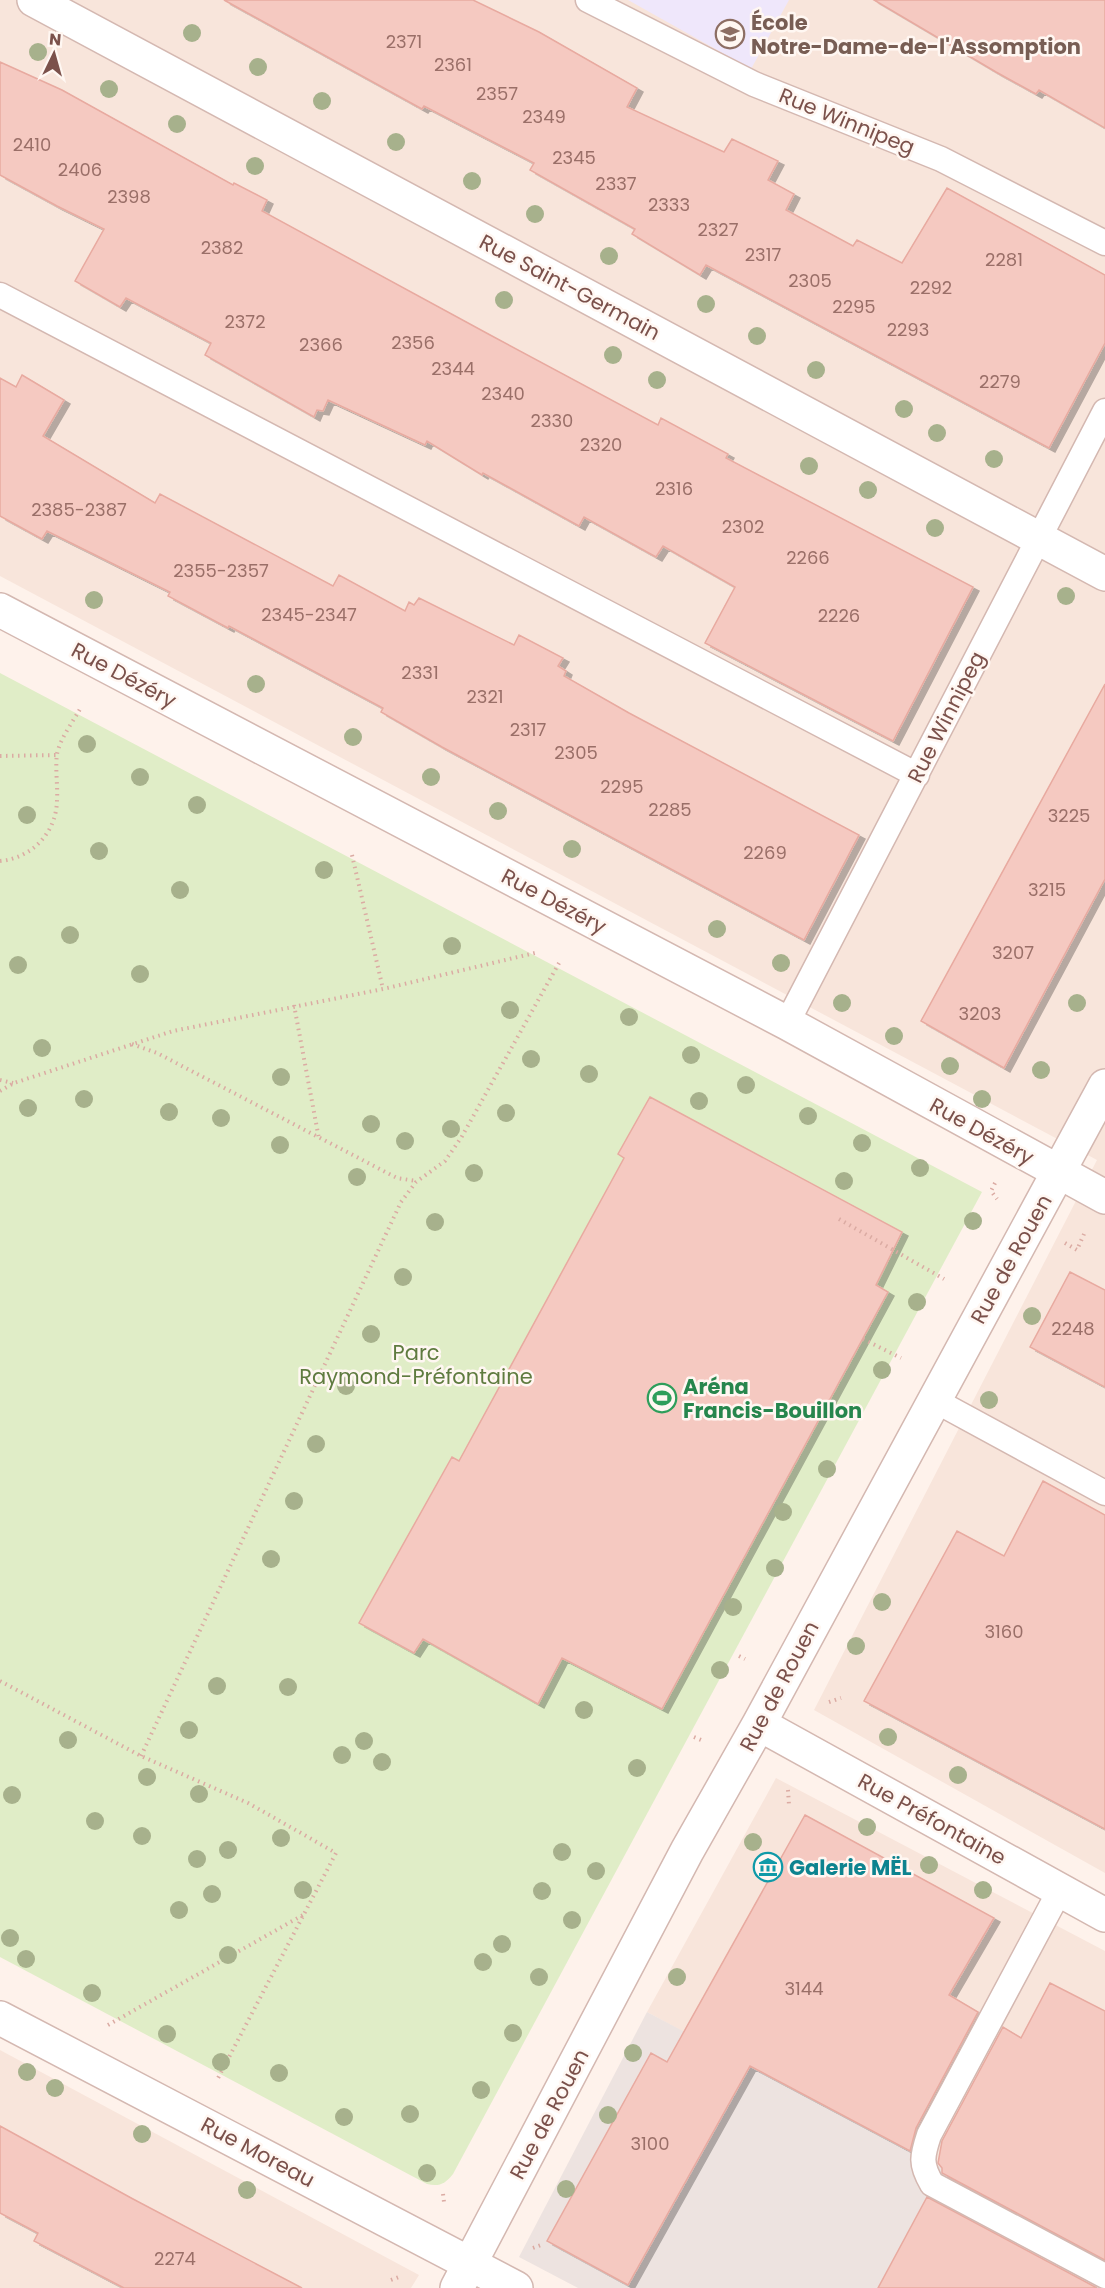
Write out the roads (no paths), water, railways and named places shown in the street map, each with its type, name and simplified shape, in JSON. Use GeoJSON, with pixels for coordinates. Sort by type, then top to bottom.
{"type":"FeatureCollection","features":[{"type":"Feature","properties":{"kind":"street","name":"Rue Saint-Germain"},"geometry":{"type":"LineString","coordinates":[[34,0],[1105,574]]}},
{"type":"Feature","properties":{"kind":"street","name":"Rue Dézéry"},"geometry":{"type":"LineString","coordinates":[[0,610],[787,1023],[1058,1173],[1097,1211]]}},
{"type":"Feature","properties":{"kind":"street","name":"Rue de Rouen"},"geometry":{"type":"LineString","coordinates":[[464,2276],[687,1851],[759,1724],[1105,1086]]}},
{"type":"Feature","properties":{"kind":"street","name":"Rue Préfontaine"},"geometry":{"type":"LineString","coordinates":[[759,1724],[1105,1915]]}},
{"type":"Feature","properties":{"kind":"street","name":"Rue Moreau"},"geometry":{"type":"LineString","coordinates":[[0,2018],[464,2276],[516,2288]]}},
{"type":"Feature","properties":{"kind":"lane","name":"Rue Winnipeg"},"geometry":{"type":"LineString","coordinates":[[588,0],[754,84],[941,159],[1105,243]]}},
{"type":"Feature","properties":{"kind":"lane"},"geometry":{"type":"LineString","coordinates":[[0,295],[917,775]]}},
{"type":"Feature","properties":{"kind":"lane","name":"Rue Winnipeg"},"geometry":{"type":"LineString","coordinates":[[787,1023],[1105,411]]}},
{"type":"Feature","properties":{"kind":"lane"},"geometry":{"type":"LineString","coordinates":[[934,1400],[1105,1493]]}},
{"type":"Feature","properties":{"kind":"lane"},"geometry":{"type":"LineString","coordinates":[[1060,1890],[929,2135],[923,2154],[924,2171],[932,2184],[1105,2276]]}},
{"type":"Feature","properties":{"kind":"place","name":"École Notre-Dame-de-l'Assomption"},"geometry":{"type":"Point","coordinates":[730,34]}},
{"type":"Feature","properties":{"kind":"place","name":"Aréna Francis-Bouillon"},"geometry":{"type":"Point","coordinates":[662,1398]}},
{"type":"Feature","properties":{"kind":"place","name":"Galerie MËL"},"geometry":{"type":"Point","coordinates":[768,1867]}},
{"type":"Feature","properties":{"kind":"park label","name":"Parc Raymond-Préfontaine"},"geometry":{"type":"Point","coordinates":[416,1364]}}]}
